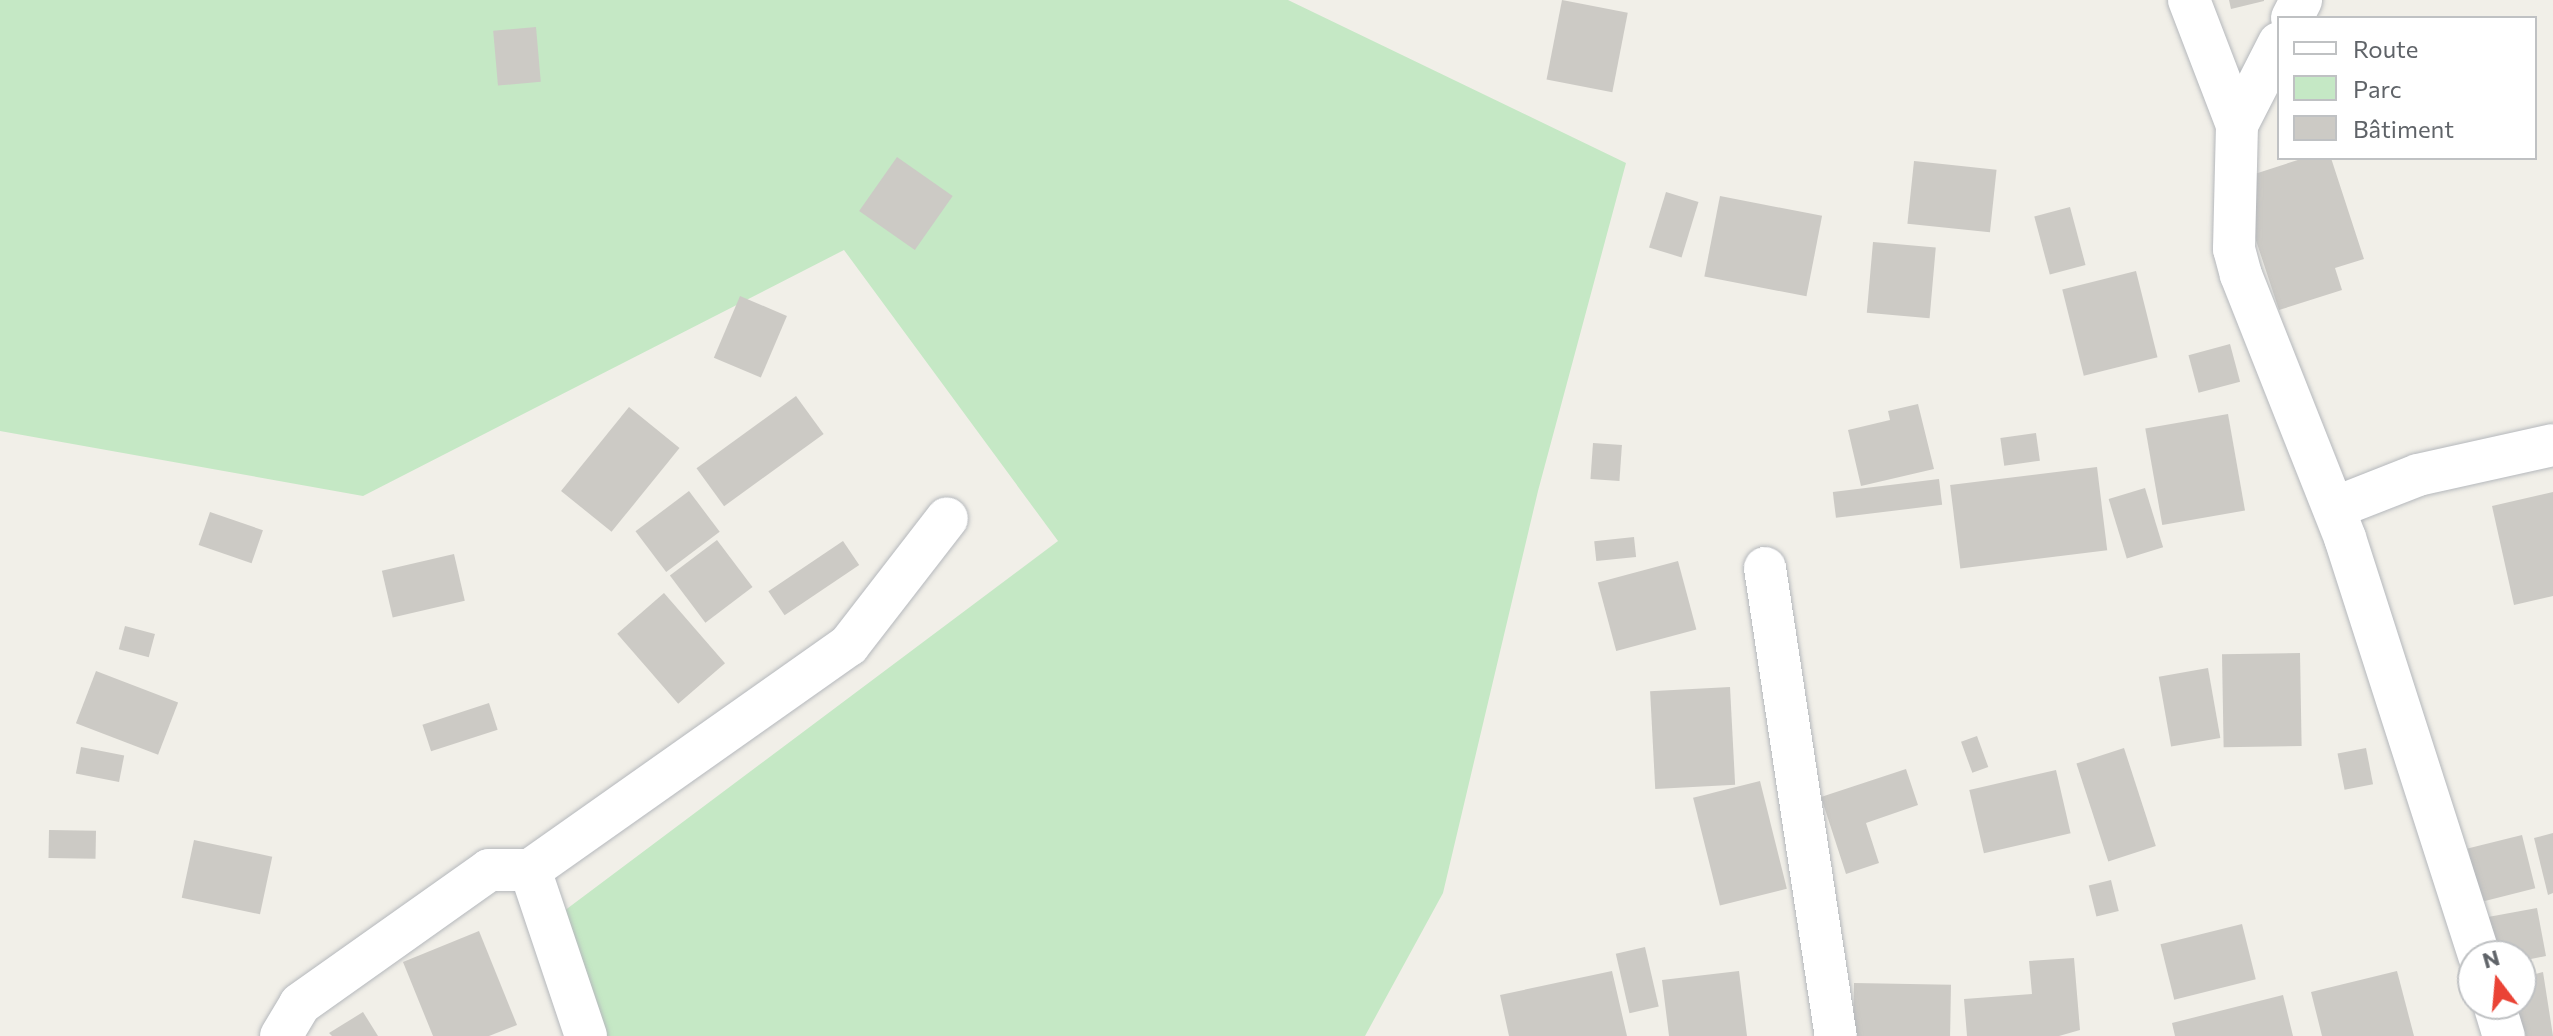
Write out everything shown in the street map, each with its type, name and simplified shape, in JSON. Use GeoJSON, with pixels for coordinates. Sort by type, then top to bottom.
{"type":"FeatureCollection","features":[{"type":"Feature","properties":{"kind":"street"},"geometry":{"type":"LineString","coordinates":[[2189,0],[2237,125],[2234,249],[2334,508],[2474,940]]}},
{"type":"Feature","properties":{"kind":"street"},"geometry":{"type":"LineString","coordinates":[[2237,125],[2277,47]]}},
{"type":"Feature","properties":{"kind":"street"},"geometry":{"type":"LineString","coordinates":[[2334,508],[2418,475],[2553,445]]}},
{"type":"Feature","properties":{"kind":"street"},"geometry":{"type":"LineString","coordinates":[[281,1036],[300,1004],[489,870],[530,870],[849,645],[947,518]]}},
{"type":"Feature","properties":{"kind":"street"},"geometry":{"type":"LineString","coordinates":[[1765,568],[1836,1036]]}},
{"type":"Feature","properties":{"kind":"street"},"geometry":{"type":"LineString","coordinates":[[530,870],[586,1036]]}},
{"type":"Feature","properties":{"kind":"green space"},"geometry":{"type":"Polygon","coordinates":[[[0,0],[1288,0],[1626,163],[1538,491],[1443,893],[1365,1036],[588,1036],[556,917],[1058,541],[844,250],[363,496],[0,431],[0,0]]]}},
{"type":"Feature","properties":{"kind":"building"},"geometry":{"type":"Polygon","coordinates":[[[1562,0],[1628,13],[1612,92],[1547,80],[1562,0]]]}},
{"type":"Feature","properties":{"kind":"building"},"geometry":{"type":"Polygon","coordinates":[[[2229,0],[2264,0],[2264,1],[2231,9],[2229,0]]]}},
{"type":"Feature","properties":{"kind":"building"},"geometry":{"type":"Polygon","coordinates":[[[536,27],[541,82],[498,86],[493,31],[536,27]]]}},
{"type":"Feature","properties":{"kind":"building"},"geometry":{"type":"Polygon","coordinates":[[[897,157],[953,196],[915,250],[859,211],[897,157]]]}},
{"type":"Feature","properties":{"kind":"building"},"geometry":{"type":"Polygon","coordinates":[[[2298,160],[2332,160],[2364,259],[2335,268],[2342,290],[2279,310],[2236,180],[2298,160]]]}},
{"type":"Feature","properties":{"kind":"building"},"geometry":{"type":"Polygon","coordinates":[[[1914,161],[1997,170],[1990,232],[1907,224],[1914,161]]]}},
{"type":"Feature","properties":{"kind":"building"},"geometry":{"type":"Polygon","coordinates":[[[1666,192],[1699,202],[1682,257],[1649,247],[1666,192]]]}},
{"type":"Feature","properties":{"kind":"building"},"geometry":{"type":"Polygon","coordinates":[[[1720,196],[1822,216],[1806,296],[1704,276],[1720,196]]]}},
{"type":"Feature","properties":{"kind":"building"},"geometry":{"type":"Polygon","coordinates":[[[2070,207],[2086,265],[2050,275],[2034,217],[2070,207]]]}},
{"type":"Feature","properties":{"kind":"building"},"geometry":{"type":"Polygon","coordinates":[[[1873,242],[1936,247],[1930,318],[1867,313],[1873,242]]]}},
{"type":"Feature","properties":{"kind":"building"},"geometry":{"type":"Polygon","coordinates":[[[2136,271],[2158,357],[2084,376],[2062,289],[2136,271]]]}},
{"type":"Feature","properties":{"kind":"building"},"geometry":{"type":"Polygon","coordinates":[[[740,296],[787,316],[761,378],[714,358],[740,296]]]}},
{"type":"Feature","properties":{"kind":"building"},"geometry":{"type":"Polygon","coordinates":[[[2230,344],[2240,382],[2199,393],[2188,355],[2230,344]]]}},
{"type":"Feature","properties":{"kind":"building"},"geometry":{"type":"Polygon","coordinates":[[[796,396],[824,434],[724,506],[696,468],[796,396]]]}},
{"type":"Feature","properties":{"kind":"building"},"geometry":{"type":"Polygon","coordinates":[[[1918,404],[1934,469],[1861,486],[1848,430],[1890,420],[1888,411],[1918,404]]]}},
{"type":"Feature","properties":{"kind":"building"},"geometry":{"type":"Polygon","coordinates":[[[629,407],[680,448],[612,532],[561,491],[629,407]]]}},
{"type":"Feature","properties":{"kind":"building"},"geometry":{"type":"Polygon","coordinates":[[[2228,414],[2245,511],[2162,525],[2145,429],[2228,414]]]}},
{"type":"Feature","properties":{"kind":"building"},"geometry":{"type":"Polygon","coordinates":[[[2036,433],[2040,461],[2004,466],[2000,438],[2036,433]]]}},
{"type":"Feature","properties":{"kind":"building"},"geometry":{"type":"Polygon","coordinates":[[[1593,443],[1622,445],[1619,481],[1590,479],[1593,443]]]}},
{"type":"Feature","properties":{"kind":"building"},"geometry":{"type":"Polygon","coordinates":[[[2097,467],[2107,550],[1960,568],[1950,485],[2097,467]]]}},
{"type":"Feature","properties":{"kind":"building"},"geometry":{"type":"Polygon","coordinates":[[[1939,479],[1942,505],[1836,518],[1833,492],[1939,479]]]}},
{"type":"Feature","properties":{"kind":"building"},"geometry":{"type":"Polygon","coordinates":[[[2145,488],[2163,547],[2127,558],[2109,499],[2145,488]]]}},
{"type":"Feature","properties":{"kind":"building"},"geometry":{"type":"Polygon","coordinates":[[[689,491],[720,532],[666,572],[635,531],[689,491]]]}},
{"type":"Feature","properties":{"kind":"building"},"geometry":{"type":"Polygon","coordinates":[[[2553,492],[2553,596],[2514,605],[2492,506],[2553,492]]]}},
{"type":"Feature","properties":{"kind":"building"},"geometry":{"type":"Polygon","coordinates":[[[210,512],[263,530],[252,563],[199,545],[210,512]]]}},
{"type":"Feature","properties":{"kind":"building"},"geometry":{"type":"Polygon","coordinates":[[[1634,537],[1636,557],[1596,561],[1594,541],[1634,537]]]}},
{"type":"Feature","properties":{"kind":"building"},"geometry":{"type":"Polygon","coordinates":[[[717,540],[753,587],[705,623],[670,576],[717,540]]]}},
{"type":"Feature","properties":{"kind":"building"},"geometry":{"type":"Polygon","coordinates":[[[843,541],[859,565],[785,615],[768,591],[843,541]]]}},
{"type":"Feature","properties":{"kind":"building"},"geometry":{"type":"Polygon","coordinates":[[[454,554],[465,601],[393,617],[382,571],[454,554]]]}},
{"type":"Feature","properties":{"kind":"building"},"geometry":{"type":"Polygon","coordinates":[[[1678,561],[1696,630],[1616,651],[1598,582],[1678,561]]]}},
{"type":"Feature","properties":{"kind":"building"},"geometry":{"type":"Polygon","coordinates":[[[664,593],[725,663],[678,704],[617,634],[664,593]]]}},
{"type":"Feature","properties":{"kind":"building"},"geometry":{"type":"Polygon","coordinates":[[[125,626],[155,634],[149,657],[119,649],[125,626]]]}},
{"type":"Feature","properties":{"kind":"building"},"geometry":{"type":"Polygon","coordinates":[[[2300,653],[2302,746],[2224,747],[2222,654],[2300,653]]]}},
{"type":"Feature","properties":{"kind":"building"},"geometry":{"type":"Polygon","coordinates":[[[2208,668],[2220,738],[2171,747],[2159,677],[2208,668]]]}},
{"type":"Feature","properties":{"kind":"building"},"geometry":{"type":"Polygon","coordinates":[[[96,671],[178,703],[158,755],[76,723],[96,671]]]}},
{"type":"Feature","properties":{"kind":"building"},"geometry":{"type":"Polygon","coordinates":[[[1730,687],[1735,785],[1655,789],[1650,691],[1730,687]]]}},
{"type":"Feature","properties":{"kind":"building"},"geometry":{"type":"Polygon","coordinates":[[[489,703],[498,730],[431,751],[422,725],[489,703]]]}},
{"type":"Feature","properties":{"kind":"building"},"geometry":{"type":"Polygon","coordinates":[[[1977,736],[1988,767],[1972,773],[1961,742],[1977,736]]]}},
{"type":"Feature","properties":{"kind":"building"},"geometry":{"type":"Polygon","coordinates":[[[81,747],[124,755],[119,782],[76,774],[81,747]]]}},
{"type":"Feature","properties":{"kind":"building"},"geometry":{"type":"Polygon","coordinates":[[[2124,748],[2156,846],[2108,861],[2076,763],[2124,748]]]}},
{"type":"Feature","properties":{"kind":"building"},"geometry":{"type":"Polygon","coordinates":[[[2366,748],[2373,784],[2345,790],[2338,754],[2366,748]]]}},
{"type":"Feature","properties":{"kind":"building"},"geometry":{"type":"Polygon","coordinates":[[[1906,769],[1918,805],[1866,823],[1879,863],[1846,874],[1821,797],[1906,769]]]}},
{"type":"Feature","properties":{"kind":"building"},"geometry":{"type":"Polygon","coordinates":[[[2056,770],[2071,833],[1984,853],[1969,790],[2056,770]]]}},
{"type":"Feature","properties":{"kind":"building"},"geometry":{"type":"Polygon","coordinates":[[[1760,781],[1787,889],[1720,905],[1693,798],[1760,781]]]}},
{"type":"Feature","properties":{"kind":"building"},"geometry":{"type":"Polygon","coordinates":[[[49,830],[96,831],[96,859],[49,858],[49,830]]]}},
{"type":"Feature","properties":{"kind":"building"},"geometry":{"type":"Polygon","coordinates":[[[2553,833],[2553,893],[2548,895],[2534,838],[2553,833]]]}},
{"type":"Feature","properties":{"kind":"building"},"geometry":{"type":"Polygon","coordinates":[[[2522,835],[2535,888],[2481,902],[2468,849],[2522,835]]]}},
{"type":"Feature","properties":{"kind":"building"},"geometry":{"type":"Polygon","coordinates":[[[194,840],[272,857],[260,914],[182,898],[194,840]]]}},
{"type":"Feature","properties":{"kind":"building"},"geometry":{"type":"Polygon","coordinates":[[[2111,880],[2119,911],[2096,917],[2089,886],[2111,880]]]}},
{"type":"Feature","properties":{"kind":"building"},"geometry":{"type":"Polygon","coordinates":[[[2537,908],[2546,956],[2537,958],[2537,940],[2492,940],[2488,917],[2537,908]]]}},
{"type":"Feature","properties":{"kind":"building"},"geometry":{"type":"Polygon","coordinates":[[[2242,924],[2256,979],[2174,1000],[2160,944],[2242,924]]]}},
{"type":"Feature","properties":{"kind":"building"},"geometry":{"type":"Polygon","coordinates":[[[479,931],[517,1025],[489,1036],[433,1036],[403,962],[479,931]]]}},
{"type":"Feature","properties":{"kind":"building"},"geometry":{"type":"Polygon","coordinates":[[[1645,947],[1659,1006],[1629,1013],[1616,954],[1645,947]]]}},
{"type":"Feature","properties":{"kind":"building"},"geometry":{"type":"Polygon","coordinates":[[[2074,958],[2080,1030],[2059,1036],[1967,1036],[1964,999],[2032,994],[2029,961],[2074,958]]]}},
{"type":"Feature","properties":{"kind":"building"},"geometry":{"type":"Polygon","coordinates":[[[1612,971],[1627,1036],[1509,1036],[1500,995],[1612,971]]]}},
{"type":"Feature","properties":{"kind":"building"},"geometry":{"type":"Polygon","coordinates":[[[1739,971],[1747,1036],[1669,1036],[1662,980],[1739,971]]]}},
{"type":"Feature","properties":{"kind":"building"},"geometry":{"type":"Polygon","coordinates":[[[2397,971],[2414,1036],[2322,1036],[2311,992],[2397,971]]]}},
{"type":"Feature","properties":{"kind":"building"},"geometry":{"type":"Polygon","coordinates":[[[2543,972],[2553,1036],[2524,1036],[2520,1020],[2537,1020],[2537,974],[2543,972]]]}},
{"type":"Feature","properties":{"kind":"building"},"geometry":{"type":"Polygon","coordinates":[[[1854,983],[1951,985],[1950,1036],[1853,1036],[1854,983]]]}},
{"type":"Feature","properties":{"kind":"building"},"geometry":{"type":"Polygon","coordinates":[[[2283,995],[2293,1036],[2175,1036],[2172,1023],[2283,995]]]}},
{"type":"Feature","properties":{"kind":"building"},"geometry":{"type":"Polygon","coordinates":[[[363,1012],[378,1036],[332,1036],[329,1033],[363,1012]]]}}]}
